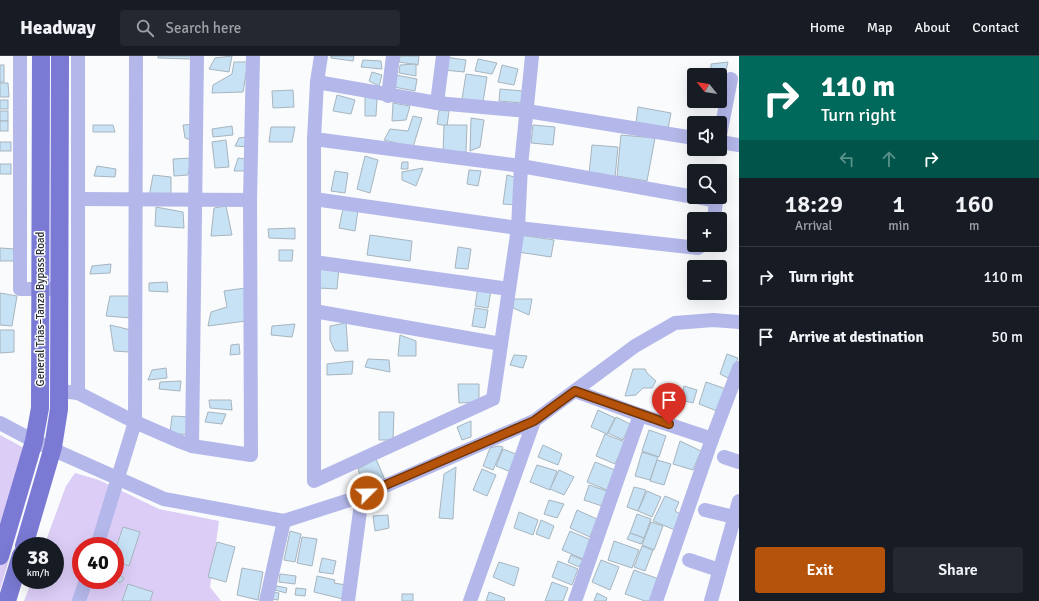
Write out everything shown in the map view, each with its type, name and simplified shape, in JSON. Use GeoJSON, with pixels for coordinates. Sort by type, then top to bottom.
{"type":"FeatureCollection","features":[{"type":"Feature","properties":{"kind":"main road","name":"General Trias–Tanza Bypass Road"},"geometry":{"type":"LineString","coordinates":[[0,556],[34,441],[40,408],[39,288],[41,56]]}},
{"type":"Feature","properties":{"kind":"main road","name":"General Trias–Tanza Bypass Road"},"geometry":{"type":"LineString","coordinates":[[27,537],[53,448],[58,423],[60,391],[60,56]]}},
{"type":"Feature","properties":{"kind":"main road"},"geometry":{"type":"LineString","coordinates":[[7,601],[12,585]]}},
{"type":"Feature","properties":{"kind":"street"},"geometry":{"type":"LineString","coordinates":[[20,56],[20,288],[78,289]]}},
{"type":"Feature","properties":{"kind":"street"},"geometry":{"type":"LineString","coordinates":[[78,56],[78,393]]}},
{"type":"Feature","properties":{"kind":"street"},"geometry":{"type":"LineString","coordinates":[[100,537],[135,422],[136,56]]}},
{"type":"Feature","properties":{"kind":"street"},"geometry":{"type":"LineString","coordinates":[[192,446],[197,56]]}},
{"type":"Feature","properties":{"kind":"street"},"geometry":{"type":"LineString","coordinates":[[60,391],[78,393],[135,422],[192,446],[251,455],[250,200],[254,56]]}},
{"type":"Feature","properties":{"kind":"street"},"geometry":{"type":"LineString","coordinates":[[321,56],[317,82],[314,139],[314,481],[493,399],[518,228],[521,166],[528,111],[532,56]]}},
{"type":"Feature","properties":{"kind":"street"},"geometry":{"type":"LineString","coordinates":[[388,96],[393,56]]}},
{"type":"Feature","properties":{"kind":"street"},"geometry":{"type":"LineString","coordinates":[[437,103],[443,56]]}},
{"type":"Feature","properties":{"kind":"street"},"geometry":{"type":"LineString","coordinates":[[724,116],[731,79]]}},
{"type":"Feature","properties":{"kind":"street"},"geometry":{"type":"LineString","coordinates":[[317,82],[388,96],[437,103],[528,111],[687,137]]}},
{"type":"Feature","properties":{"kind":"street"},"geometry":{"type":"LineString","coordinates":[[314,139],[521,166],[687,196]]}},
{"type":"Feature","properties":{"kind":"street"},"geometry":{"type":"LineString","coordinates":[[727,143],[739,145]]}},
{"type":"Feature","properties":{"kind":"street"},"geometry":{"type":"LineString","coordinates":[[78,199],[250,200]]}},
{"type":"Feature","properties":{"kind":"street"},"geometry":{"type":"LineString","coordinates":[[314,199],[518,228],[687,247]]}},
{"type":"Feature","properties":{"kind":"street"},"geometry":{"type":"LineString","coordinates":[[314,262],[509,289]]}},
{"type":"Feature","properties":{"kind":"street"},"geometry":{"type":"LineString","coordinates":[[314,311],[501,344]]}},
{"type":"Feature","properties":{"kind":"street"},"geometry":{"type":"LineString","coordinates":[[0,423],[34,441],[53,448],[164,499],[284,521],[362,496],[534,421],[635,346],[675,323],[713,320],[739,322]]}},
{"type":"Feature","properties":{"kind":"street"},"geometry":{"type":"LineString","coordinates":[[656,601],[712,438],[739,368]]}},
{"type":"Feature","properties":{"kind":"street"},"geometry":{"type":"LineString","coordinates":[[575,391],[640,415],[712,438]]}},
{"type":"Feature","properties":{"kind":"street"},"geometry":{"type":"LineString","coordinates":[[575,601],[640,415]]}},
{"type":"Feature","properties":{"kind":"street"},"geometry":{"type":"LineString","coordinates":[[470,601],[534,421]]}},
{"type":"Feature","properties":{"kind":"street"},"geometry":{"type":"LineString","coordinates":[[724,457],[739,462]]}},
{"type":"Feature","properties":{"kind":"street"},"geometry":{"type":"LineString","coordinates":[[348,601],[362,496]]}},
{"type":"Feature","properties":{"kind":"street"},"geometry":{"type":"LineString","coordinates":[[710,601],[739,501]]}},
{"type":"Feature","properties":{"kind":"street"},"geometry":{"type":"LineString","coordinates":[[705,510],[734,517]]}},
{"type":"Feature","properties":{"kind":"street"},"geometry":{"type":"LineString","coordinates":[[266,601],[284,521]]}},
{"type":"Feature","properties":{"kind":"street"},"geometry":{"type":"LineString","coordinates":[[689,560],[720,570]]}},
{"type":"Feature","properties":{"kind":"street"},"geometry":{"type":"LineString","coordinates":[[79,601],[83,589]]}},
{"type":"Feature","properties":{"kind":"shaded area"},"geometry":{"type":"Polygon","coordinates":[[[0,435],[39,456],[15,537],[12,537],[12,549],[0,590],[0,435]]]}},
{"type":"Feature","properties":{"kind":"shaded area"},"geometry":{"type":"Polygon","coordinates":[[[75,473],[99,480],[159,509],[219,521],[210,587],[221,601],[24,601],[29,589],[64,589],[64,537],[47,537],[66,486],[75,473]]]}},
{"type":"Feature","properties":{"kind":"building"},"geometry":{"type":"Polygon","coordinates":[[[158,56],[192,56],[192,59],[158,58],[158,56]]]}},
{"type":"Feature","properties":{"kind":"building"},"geometry":{"type":"Polygon","coordinates":[[[232,56],[229,72],[209,69],[215,58],[232,56]]]}},
{"type":"Feature","properties":{"kind":"building"},"geometry":{"type":"Polygon","coordinates":[[[331,56],[354,56],[353,61],[331,58],[331,56]]]}},
{"type":"Feature","properties":{"kind":"building"},"geometry":{"type":"Polygon","coordinates":[[[400,56],[419,56],[418,65],[399,62],[400,56]]]}},
{"type":"Feature","properties":{"kind":"building"},"geometry":{"type":"Polygon","coordinates":[[[445,57],[466,60],[464,72],[444,70],[445,57]]]}},
{"type":"Feature","properties":{"kind":"building"},"geometry":{"type":"Polygon","coordinates":[[[478,59],[497,63],[492,74],[475,71],[478,59]]]}},
{"type":"Feature","properties":{"kind":"building"},"geometry":{"type":"Polygon","coordinates":[[[363,60],[381,61],[382,69],[361,67],[363,60]]]}},
{"type":"Feature","properties":{"kind":"building"},"geometry":{"type":"Polygon","coordinates":[[[234,62],[248,62],[243,92],[212,93],[213,85],[232,74],[234,62]]]}},
{"type":"Feature","properties":{"kind":"building"},"geometry":{"type":"Polygon","coordinates":[[[728,62],[727,68],[711,68],[711,64],[728,62]]]}},
{"type":"Feature","properties":{"kind":"building"},"geometry":{"type":"Polygon","coordinates":[[[416,64],[416,76],[399,73],[400,65],[416,64]]]}},
{"type":"Feature","properties":{"kind":"building"},"geometry":{"type":"Polygon","coordinates":[[[0,65],[4,65],[4,82],[0,82],[0,65]]]}},
{"type":"Feature","properties":{"kind":"building"},"geometry":{"type":"Polygon","coordinates":[[[502,65],[518,69],[514,85],[498,82],[502,65]]]}},
{"type":"Feature","properties":{"kind":"building"},"geometry":{"type":"Polygon","coordinates":[[[372,72],[382,75],[379,86],[369,81],[372,72]]]}},
{"type":"Feature","properties":{"kind":"building"},"geometry":{"type":"Polygon","coordinates":[[[466,74],[487,77],[483,102],[462,99],[466,74]]]}},
{"type":"Feature","properties":{"kind":"building"},"geometry":{"type":"Polygon","coordinates":[[[396,75],[417,79],[415,91],[394,87],[396,75]]]}},
{"type":"Feature","properties":{"kind":"building"},"geometry":{"type":"Polygon","coordinates":[[[0,83],[8,83],[9,97],[0,97],[0,83]]]}},
{"type":"Feature","properties":{"kind":"building"},"geometry":{"type":"Polygon","coordinates":[[[500,89],[523,91],[522,103],[499,101],[500,89]]]}},
{"type":"Feature","properties":{"kind":"building"},"geometry":{"type":"Polygon","coordinates":[[[293,90],[294,107],[273,108],[272,91],[293,90]]]}},
{"type":"Feature","properties":{"kind":"building"},"geometry":{"type":"Polygon","coordinates":[[[337,95],[355,100],[351,114],[333,111],[337,95]]]}},
{"type":"Feature","properties":{"kind":"building"},"geometry":{"type":"Polygon","coordinates":[[[365,97],[377,99],[376,116],[365,116],[365,97]]]}},
{"type":"Feature","properties":{"kind":"building"},"geometry":{"type":"Polygon","coordinates":[[[0,100],[8,100],[8,109],[0,109],[0,100]]]}},
{"type":"Feature","properties":{"kind":"building"},"geometry":{"type":"Polygon","coordinates":[[[393,103],[410,106],[406,120],[392,121],[393,103]]]}},
{"type":"Feature","properties":{"kind":"building"},"geometry":{"type":"Polygon","coordinates":[[[638,107],[671,113],[668,129],[636,123],[638,107]]]}},
{"type":"Feature","properties":{"kind":"building"},"geometry":{"type":"Polygon","coordinates":[[[439,110],[449,111],[447,126],[437,124],[439,110]]]}},
{"type":"Feature","properties":{"kind":"building"},"geometry":{"type":"Polygon","coordinates":[[[0,111],[8,111],[8,121],[0,121],[0,111]]]}},
{"type":"Feature","properties":{"kind":"building"},"geometry":{"type":"Polygon","coordinates":[[[413,116],[422,118],[413,147],[384,140],[390,129],[408,131],[413,116]]]}},
{"type":"Feature","properties":{"kind":"building"},"geometry":{"type":"Polygon","coordinates":[[[471,118],[484,120],[480,147],[470,151],[471,118]]]}},
{"type":"Feature","properties":{"kind":"building"},"geometry":{"type":"Polygon","coordinates":[[[0,121],[8,121],[8,131],[0,131],[0,121]]]}},
{"type":"Feature","properties":{"kind":"building"},"geometry":{"type":"Polygon","coordinates":[[[195,124],[191,140],[185,138],[183,125],[195,124]]]}},
{"type":"Feature","properties":{"kind":"building"},"geometry":{"type":"Polygon","coordinates":[[[93,125],[113,125],[115,132],[93,132],[93,125]]]}},
{"type":"Feature","properties":{"kind":"building"},"geometry":{"type":"Polygon","coordinates":[[[444,125],[467,125],[466,152],[443,152],[444,125]]]}},
{"type":"Feature","properties":{"kind":"building"},"geometry":{"type":"Polygon","coordinates":[[[533,125],[555,127],[553,145],[531,143],[533,125]]]}},
{"type":"Feature","properties":{"kind":"building"},"geometry":{"type":"Polygon","coordinates":[[[232,126],[233,135],[213,137],[212,129],[232,126]]]}},
{"type":"Feature","properties":{"kind":"building"},"geometry":{"type":"Polygon","coordinates":[[[271,127],[295,127],[292,142],[269,142],[271,127]]]}},
{"type":"Feature","properties":{"kind":"building"},"geometry":{"type":"Polygon","coordinates":[[[621,135],[655,138],[647,181],[617,176],[621,135]]]}},
{"type":"Feature","properties":{"kind":"building"},"geometry":{"type":"Polygon","coordinates":[[[254,136],[250,147],[235,146],[239,138],[254,136]]]}},
{"type":"Feature","properties":{"kind":"building"},"geometry":{"type":"Polygon","coordinates":[[[226,140],[229,167],[215,168],[212,142],[226,140]]]}},
{"type":"Feature","properties":{"kind":"building"},"geometry":{"type":"Polygon","coordinates":[[[0,142],[11,142],[11,151],[0,151],[0,142]]]}},
{"type":"Feature","properties":{"kind":"building"},"geometry":{"type":"Polygon","coordinates":[[[592,145],[618,147],[615,177],[589,174],[592,145]]]}},
{"type":"Feature","properties":{"kind":"building"},"geometry":{"type":"Polygon","coordinates":[[[365,156],[378,160],[370,193],[357,189],[365,156]]]}},
{"type":"Feature","properties":{"kind":"building"},"geometry":{"type":"Polygon","coordinates":[[[191,158],[188,175],[174,176],[173,159],[191,158]]]}},
{"type":"Feature","properties":{"kind":"building"},"geometry":{"type":"Polygon","coordinates":[[[238,158],[253,160],[249,171],[234,171],[238,158]]]}},
{"type":"Feature","properties":{"kind":"building"},"geometry":{"type":"Polygon","coordinates":[[[402,162],[408,162],[408,169],[401,169],[402,162]]]}},
{"type":"Feature","properties":{"kind":"building"},"geometry":{"type":"Polygon","coordinates":[[[0,164],[11,164],[11,174],[0,174],[0,164]]]}},
{"type":"Feature","properties":{"kind":"building"},"geometry":{"type":"Polygon","coordinates":[[[97,166],[116,169],[115,177],[94,176],[97,166]]]}},
{"type":"Feature","properties":{"kind":"building"},"geometry":{"type":"Polygon","coordinates":[[[423,168],[416,186],[402,180],[402,172],[423,168]]]}},
{"type":"Feature","properties":{"kind":"building"},"geometry":{"type":"Polygon","coordinates":[[[469,170],[481,171],[478,186],[467,184],[469,170]]]}},
{"type":"Feature","properties":{"kind":"building"},"geometry":{"type":"Polygon","coordinates":[[[335,171],[348,173],[345,193],[331,191],[335,171]]]}},
{"type":"Feature","properties":{"kind":"building"},"geometry":{"type":"Polygon","coordinates":[[[153,175],[171,177],[171,196],[149,197],[153,175]]]}},
{"type":"Feature","properties":{"kind":"building"},"geometry":{"type":"Polygon","coordinates":[[[507,175],[518,178],[516,205],[503,204],[507,175]]]}},
{"type":"Feature","properties":{"kind":"building"},"geometry":{"type":"Polygon","coordinates":[[[226,206],[232,235],[211,236],[214,208],[226,206]]]}},
{"type":"Feature","properties":{"kind":"building"},"geometry":{"type":"Polygon","coordinates":[[[156,207],[183,212],[184,228],[155,226],[156,207]]]}},
{"type":"Feature","properties":{"kind":"building"},"geometry":{"type":"Polygon","coordinates":[[[343,208],[358,210],[355,231],[339,228],[343,208]]]}},
{"type":"Feature","properties":{"kind":"building"},"geometry":{"type":"Polygon","coordinates":[[[295,228],[295,239],[269,238],[268,229],[295,228]]]}},
{"type":"Feature","properties":{"kind":"building"},"geometry":{"type":"Polygon","coordinates":[[[370,235],[412,241],[410,261],[367,255],[370,235]]]}},
{"type":"Feature","properties":{"kind":"building"},"geometry":{"type":"Polygon","coordinates":[[[520,235],[554,240],[551,257],[518,252],[520,235]]]}},
{"type":"Feature","properties":{"kind":"building"},"geometry":{"type":"Polygon","coordinates":[[[458,247],[471,249],[468,269],[455,268],[458,247]]]}},
{"type":"Feature","properties":{"kind":"building"},"geometry":{"type":"Polygon","coordinates":[[[0,248],[15,249],[14,261],[0,261],[0,248]]]}},
{"type":"Feature","properties":{"kind":"building"},"geometry":{"type":"Polygon","coordinates":[[[279,250],[293,250],[292,261],[279,261],[279,250]]]}},
{"type":"Feature","properties":{"kind":"building"},"geometry":{"type":"Polygon","coordinates":[[[111,264],[110,273],[90,274],[92,266],[111,264]]]}},
{"type":"Feature","properties":{"kind":"building"},"geometry":{"type":"Polygon","coordinates":[[[321,266],[339,267],[337,289],[319,288],[321,266]]]}},
{"type":"Feature","properties":{"kind":"building"},"geometry":{"type":"Polygon","coordinates":[[[167,282],[168,292],[149,291],[149,283],[167,282]]]}},
{"type":"Feature","properties":{"kind":"building"},"geometry":{"type":"Polygon","coordinates":[[[478,287],[491,290],[488,308],[475,306],[478,287]]]}},
{"type":"Feature","properties":{"kind":"building"},"geometry":{"type":"Polygon","coordinates":[[[245,288],[246,321],[208,326],[211,312],[227,307],[224,291],[245,288]]]}},
{"type":"Feature","properties":{"kind":"building"},"geometry":{"type":"Polygon","coordinates":[[[0,293],[17,296],[12,326],[0,325],[0,293]]]}},
{"type":"Feature","properties":{"kind":"building"},"geometry":{"type":"Polygon","coordinates":[[[110,296],[132,296],[132,318],[106,316],[110,296]]]}},
{"type":"Feature","properties":{"kind":"building"},"geometry":{"type":"Polygon","coordinates":[[[514,299],[532,299],[529,315],[513,308],[514,299]]]}},
{"type":"Feature","properties":{"kind":"building"},"geometry":{"type":"Polygon","coordinates":[[[475,308],[488,310],[485,328],[472,326],[475,308]]]}},
{"type":"Feature","properties":{"kind":"building"},"geometry":{"type":"Polygon","coordinates":[[[346,323],[348,351],[335,351],[330,340],[330,326],[346,323]]]}},
{"type":"Feature","properties":{"kind":"building"},"geometry":{"type":"Polygon","coordinates":[[[295,324],[292,337],[271,335],[272,326],[295,324]]]}},
{"type":"Feature","properties":{"kind":"building"},"geometry":{"type":"Polygon","coordinates":[[[110,325],[131,330],[129,352],[114,351],[110,325]]]}},
{"type":"Feature","properties":{"kind":"building"},"geometry":{"type":"Polygon","coordinates":[[[0,330],[14,330],[14,352],[0,353],[0,330]]]}},
{"type":"Feature","properties":{"kind":"building"},"geometry":{"type":"Polygon","coordinates":[[[400,335],[416,341],[416,356],[398,356],[400,335]]]}},
{"type":"Feature","properties":{"kind":"building"},"geometry":{"type":"Polygon","coordinates":[[[239,344],[240,354],[230,355],[231,345],[239,344]]]}},
{"type":"Feature","properties":{"kind":"building"},"geometry":{"type":"Polygon","coordinates":[[[727,354],[738,358],[730,379],[720,374],[727,354]]]}},
{"type":"Feature","properties":{"kind":"building"},"geometry":{"type":"Polygon","coordinates":[[[514,355],[527,356],[523,368],[510,365],[514,355]]]}},
{"type":"Feature","properties":{"kind":"building"},"geometry":{"type":"Polygon","coordinates":[[[368,359],[389,360],[390,372],[365,367],[368,359]]]}},
{"type":"Feature","properties":{"kind":"building"},"geometry":{"type":"Polygon","coordinates":[[[353,361],[352,374],[327,375],[327,364],[353,361]]]}},
{"type":"Feature","properties":{"kind":"building"},"geometry":{"type":"Polygon","coordinates":[[[166,368],[167,378],[148,380],[152,370],[166,368]]]}},
{"type":"Feature","properties":{"kind":"building"},"geometry":{"type":"Polygon","coordinates":[[[633,369],[645,369],[647,373],[656,381],[652,388],[643,388],[636,395],[625,396],[633,369]]]}},
{"type":"Feature","properties":{"kind":"building"},"geometry":{"type":"Polygon","coordinates":[[[181,381],[180,391],[159,389],[160,382],[181,381]]]}},
{"type":"Feature","properties":{"kind":"building"},"geometry":{"type":"Polygon","coordinates":[[[706,382],[726,389],[717,411],[699,404],[706,382]]]}},
{"type":"Feature","properties":{"kind":"building"},"geometry":{"type":"Polygon","coordinates":[[[458,384],[479,384],[479,402],[459,403],[458,384]]]}},
{"type":"Feature","properties":{"kind":"building"},"geometry":{"type":"Polygon","coordinates":[[[684,386],[697,390],[693,403],[681,400],[684,386]]]}},
{"type":"Feature","properties":{"kind":"building"},"geometry":{"type":"Polygon","coordinates":[[[209,400],[231,400],[232,410],[210,408],[209,400]]]}},
{"type":"Feature","properties":{"kind":"building"},"geometry":{"type":"Polygon","coordinates":[[[598,410],[615,418],[607,434],[591,427],[598,410]]]}},
{"type":"Feature","properties":{"kind":"building"},"geometry":{"type":"Polygon","coordinates":[[[208,412],[226,414],[222,424],[205,422],[208,412]]]}},
{"type":"Feature","properties":{"kind":"building"},"geometry":{"type":"Polygon","coordinates":[[[379,412],[394,412],[393,440],[379,440],[379,412]]]}},
{"type":"Feature","properties":{"kind":"building"},"geometry":{"type":"Polygon","coordinates":[[[172,416],[190,417],[190,435],[170,433],[172,416]]]}},
{"type":"Feature","properties":{"kind":"building"},"geometry":{"type":"Polygon","coordinates":[[[616,417],[630,424],[623,440],[608,433],[616,417]]]}},
{"type":"Feature","properties":{"kind":"building"},"geometry":{"type":"Polygon","coordinates":[[[471,421],[471,437],[462,440],[457,427],[471,421]]]}},
{"type":"Feature","properties":{"kind":"building"},"geometry":{"type":"Polygon","coordinates":[[[649,430],[666,436],[659,457],[642,451],[649,430]]]}},
{"type":"Feature","properties":{"kind":"building"},"geometry":{"type":"Polygon","coordinates":[[[605,434],[625,442],[615,464],[596,456],[605,434]]]}},
{"type":"Feature","properties":{"kind":"building"},"geometry":{"type":"Polygon","coordinates":[[[680,441],[701,451],[693,470],[673,464],[680,441]]]}},
{"type":"Feature","properties":{"kind":"building"},"geometry":{"type":"Polygon","coordinates":[[[543,445],[562,454],[558,465],[538,457],[543,445]]]}},
{"type":"Feature","properties":{"kind":"building"},"geometry":{"type":"Polygon","coordinates":[[[498,446],[503,447],[493,470],[483,466],[490,448],[498,446]]]}},
{"type":"Feature","properties":{"kind":"building"},"geometry":{"type":"Polygon","coordinates":[[[503,449],[518,455],[511,472],[496,466],[503,449]]]}},
{"type":"Feature","properties":{"kind":"building"},"geometry":{"type":"Polygon","coordinates":[[[642,452],[658,457],[650,480],[635,476],[642,452]]]}},
{"type":"Feature","properties":{"kind":"building"},"geometry":{"type":"Polygon","coordinates":[[[376,459],[385,480],[366,490],[358,469],[376,459]]]}},
{"type":"Feature","properties":{"kind":"building"},"geometry":{"type":"Polygon","coordinates":[[[657,460],[671,464],[664,485],[650,481],[657,460]]]}},
{"type":"Feature","properties":{"kind":"building"},"geometry":{"type":"Polygon","coordinates":[[[595,462],[615,470],[607,490],[587,482],[595,462]]]}},
{"type":"Feature","properties":{"kind":"building"},"geometry":{"type":"Polygon","coordinates":[[[537,465],[557,471],[550,490],[530,482],[537,465]]]}},
{"type":"Feature","properties":{"kind":"building"},"geometry":{"type":"Polygon","coordinates":[[[456,467],[453,519],[439,518],[444,474],[456,467]]]}},
{"type":"Feature","properties":{"kind":"building"},"geometry":{"type":"Polygon","coordinates":[[[482,469],[496,475],[487,496],[473,490],[482,469]]]}},
{"type":"Feature","properties":{"kind":"building"},"geometry":{"type":"Polygon","coordinates":[[[559,470],[574,477],[564,495],[550,489],[559,470]]]}},
{"type":"Feature","properties":{"kind":"building"},"geometry":{"type":"Polygon","coordinates":[[[589,485],[607,491],[602,506],[584,500],[589,485]]]}},
{"type":"Feature","properties":{"kind":"building"},"geometry":{"type":"Polygon","coordinates":[[[634,487],[646,490],[638,511],[627,507],[634,487]]]}},
{"type":"Feature","properties":{"kind":"building"},"geometry":{"type":"Polygon","coordinates":[[[647,491],[661,497],[652,517],[638,511],[647,491]]]}},
{"type":"Feature","properties":{"kind":"building"},"geometry":{"type":"Polygon","coordinates":[[[665,496],[679,502],[675,511],[682,515],[675,530],[653,521],[665,496]]]}},
{"type":"Feature","properties":{"kind":"building"},"geometry":{"type":"Polygon","coordinates":[[[549,500],[564,504],[557,518],[544,514],[549,500]]]}},
{"type":"Feature","properties":{"kind":"building"},"geometry":{"type":"Polygon","coordinates":[[[577,510],[597,519],[590,537],[570,528],[577,510]]]}},
{"type":"Feature","properties":{"kind":"building"},"geometry":{"type":"Polygon","coordinates":[[[519,512],[538,520],[533,535],[514,528],[519,512]]]}},
{"type":"Feature","properties":{"kind":"building"},"geometry":{"type":"Polygon","coordinates":[[[637,514],[651,519],[644,538],[630,533],[637,514]]]}},
{"type":"Feature","properties":{"kind":"building"},"geometry":{"type":"Polygon","coordinates":[[[388,515],[389,528],[375,531],[373,516],[388,515]]]}},
{"type":"Feature","properties":{"kind":"building"},"geometry":{"type":"Polygon","coordinates":[[[541,520],[554,526],[549,539],[536,534],[541,520]]]}},
{"type":"Feature","properties":{"kind":"building"},"geometry":{"type":"Polygon","coordinates":[[[651,522],[663,526],[654,550],[642,545],[651,522]]]}},
{"type":"Feature","properties":{"kind":"building"},"geometry":{"type":"Polygon","coordinates":[[[123,527],[140,532],[129,566],[124,564],[124,537],[120,537],[123,527]]]}},
{"type":"Feature","properties":{"kind":"building"},"geometry":{"type":"Polygon","coordinates":[[[290,531],[301,534],[295,562],[284,560],[290,531]]]}},
{"type":"Feature","properties":{"kind":"building"},"geometry":{"type":"Polygon","coordinates":[[[570,531],[591,540],[583,559],[562,550],[570,531]]]}},
{"type":"Feature","properties":{"kind":"building"},"geometry":{"type":"Polygon","coordinates":[[[630,533],[644,538],[641,544],[627,539],[630,533]]]}},
{"type":"Feature","properties":{"kind":"building"},"geometry":{"type":"Polygon","coordinates":[[[302,537],[317,539],[312,566],[297,563],[302,537]]]}},
{"type":"Feature","properties":{"kind":"building"},"geometry":{"type":"Polygon","coordinates":[[[614,541],[639,550],[632,568],[608,560],[614,541]]]}},
{"type":"Feature","properties":{"kind":"building"},"geometry":{"type":"Polygon","coordinates":[[[217,542],[235,547],[226,582],[208,577],[217,542]]]}},
{"type":"Feature","properties":{"kind":"building"},"geometry":{"type":"Polygon","coordinates":[[[642,546],[653,550],[645,571],[634,567],[642,546]]]}},
{"type":"Feature","properties":{"kind":"building"},"geometry":{"type":"Polygon","coordinates":[[[571,555],[583,560],[579,567],[568,562],[571,555]]]}},
{"type":"Feature","properties":{"kind":"building"},"geometry":{"type":"Polygon","coordinates":[[[322,558],[336,561],[333,574],[319,572],[322,558]]]}},
{"type":"Feature","properties":{"kind":"building"},"geometry":{"type":"Polygon","coordinates":[[[601,560],[619,567],[610,590],[592,582],[601,560]]]}},
{"type":"Feature","properties":{"kind":"building"},"geometry":{"type":"Polygon","coordinates":[[[558,561],[578,569],[572,585],[552,577],[558,561]]]}},
{"type":"Feature","properties":{"kind":"building"},"geometry":{"type":"Polygon","coordinates":[[[499,562],[519,568],[514,586],[493,577],[499,562]]]}},
{"type":"Feature","properties":{"kind":"building"},"geometry":{"type":"Polygon","coordinates":[[[242,568],[263,572],[258,600],[237,595],[242,568]]]}},
{"type":"Feature","properties":{"kind":"building"},"geometry":{"type":"Polygon","coordinates":[[[634,570],[659,579],[651,601],[645,601],[625,594],[634,570]]]}},
{"type":"Feature","properties":{"kind":"building"},"geometry":{"type":"Polygon","coordinates":[[[280,574],[296,576],[295,584],[279,582],[280,574]]]}},
{"type":"Feature","properties":{"kind":"building"},"geometry":{"type":"Polygon","coordinates":[[[317,576],[335,580],[334,583],[346,585],[343,599],[314,592],[317,576]]]}},
{"type":"Feature","properties":{"kind":"building"},"geometry":{"type":"Polygon","coordinates":[[[552,582],[568,588],[563,601],[545,601],[552,582]]]}},
{"type":"Feature","properties":{"kind":"building"},"geometry":{"type":"Polygon","coordinates":[[[128,584],[153,592],[150,601],[122,601],[128,584]]]}},
{"type":"Feature","properties":{"kind":"building"},"geometry":{"type":"Polygon","coordinates":[[[277,586],[287,588],[286,593],[275,590],[277,586]]]}},
{"type":"Feature","properties":{"kind":"building"},"geometry":{"type":"Polygon","coordinates":[[[296,588],[306,589],[305,596],[295,595],[296,588]]]}},
{"type":"Feature","properties":{"kind":"building"},"geometry":{"type":"Polygon","coordinates":[[[273,592],[279,593],[278,600],[272,599],[273,592]]]}},
{"type":"Feature","properties":{"kind":"building"},"geometry":{"type":"Polygon","coordinates":[[[489,592],[505,598],[504,601],[486,601],[489,592]]]}},
{"type":"Feature","properties":{"kind":"building"},"geometry":{"type":"Polygon","coordinates":[[[597,593],[607,598],[606,601],[594,601],[597,593]]]}},
{"type":"Feature","properties":{"kind":"building"},"geometry":{"type":"Polygon","coordinates":[[[402,594],[413,594],[413,601],[402,601],[402,594]]]}},
{"type":"Feature","properties":{"kind":"route"},"geometry":{"type":"LineString","coordinates":[[367,493],[534,421],[575,391],[669,424]]}}]}
